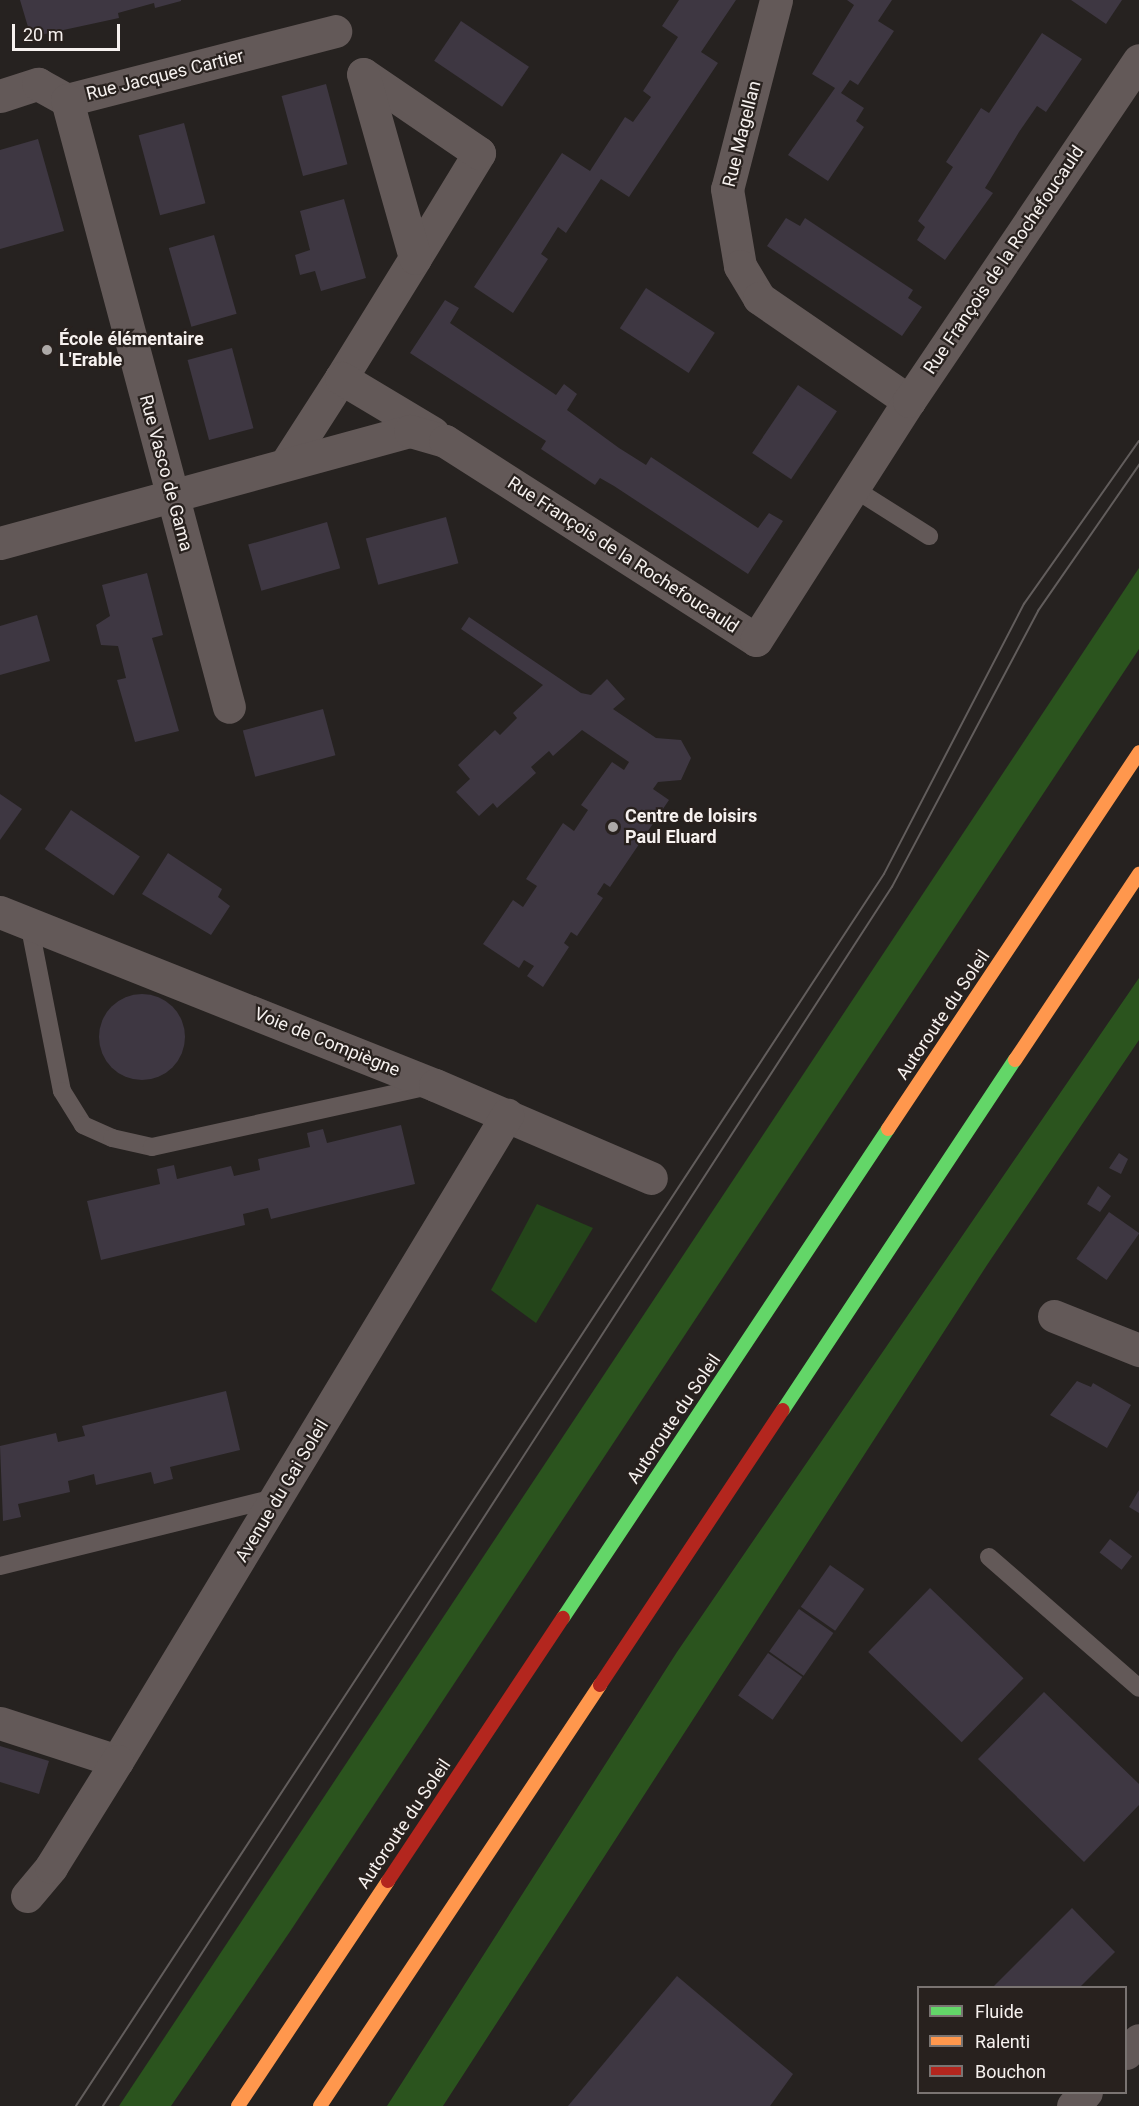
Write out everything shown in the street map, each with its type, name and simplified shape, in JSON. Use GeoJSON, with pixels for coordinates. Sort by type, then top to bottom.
{"type":"FeatureCollection","features":[{"type":"Feature","properties":{"kind":"highway","name":"Autoroute du Soleil"},"geometry":{"type":"LineString","coordinates":[[238,2106],[1139,752]]}},
{"type":"Feature","properties":{"kind":"highway"},"geometry":{"type":"LineString","coordinates":[[320,2106],[1139,874]]}},
{"type":"Feature","properties":{"kind":"street","name":"Rue Magellan"},"geometry":{"type":"LineString","coordinates":[[776,0],[727,189],[740,266],[759,298],[909,401]]}},
{"type":"Feature","properties":{"kind":"street","name":"Rue Jacques Cartier"},"geometry":{"type":"LineString","coordinates":[[0,96],[38,84],[67,100],[334,31]]}},
{"type":"Feature","properties":{"kind":"street","name":"Rue François de la Rochefoucauld"},"geometry":{"type":"LineString","coordinates":[[0,543],[171,493],[410,431],[446,441],[756,640],[909,401],[1139,60]]}},
{"type":"Feature","properties":{"kind":"street"},"geometry":{"type":"LineString","coordinates":[[287,462],[341,378],[415,258],[479,153],[363,74],[415,258]]}},
{"type":"Feature","properties":{"kind":"street","name":"Rue Vasco de Gama"},"geometry":{"type":"LineString","coordinates":[[67,100],[229,707]]}},
{"type":"Feature","properties":{"kind":"street"},"geometry":{"type":"LineString","coordinates":[[341,378],[446,441]]}},
{"type":"Feature","properties":{"kind":"street","name":"Voie de Compiègne"},"geometry":{"type":"LineString","coordinates":[[15,918],[435,1085],[651,1178]]}},
{"type":"Feature","properties":{"kind":"street","name":"Avenue du Gai Soleil"},"geometry":{"type":"LineString","coordinates":[[27,1896],[51,1867],[117,1761],[507,1115]]}},
{"type":"Feature","properties":{"kind":"street"},"geometry":{"type":"LineString","coordinates":[[1054,1317],[1139,1350]]}},
{"type":"Feature","properties":{"kind":"street"},"geometry":{"type":"LineString","coordinates":[[0,1723],[117,1761]]}},
{"type":"Feature","properties":{"kind":"street"},"geometry":{"type":"LineString","coordinates":[[1127,2051],[1139,2040]]}},
{"type":"Feature","properties":{"kind":"street"},"geometry":{"type":"LineString","coordinates":[[1073,2106],[1084,2094]]}},
{"type":"Feature","properties":{"kind":"lane"},"geometry":{"type":"LineString","coordinates":[[853,488],[929,536]]}},
{"type":"Feature","properties":{"kind":"lane"},"geometry":{"type":"LineString","coordinates":[[15,918],[62,1091],[83,1125],[112,1138],[152,1147],[435,1085]]}},
{"type":"Feature","properties":{"kind":"lane"},"geometry":{"type":"LineString","coordinates":[[0,1566],[276,1498]]}},
{"type":"Feature","properties":{"kind":"lane"},"geometry":{"type":"LineString","coordinates":[[988,1557],[1139,1688]]}},
{"type":"Feature","properties":{"kind":"green space"},"geometry":{"type":"Polygon","coordinates":[[[1139,568],[1139,649],[289,1933],[171,2106],[119,2106],[1139,568]]]}},
{"type":"Feature","properties":{"kind":"green space"},"geometry":{"type":"Polygon","coordinates":[[[1139,978],[1139,1040],[987,1265],[443,2106],[387,2106],[677,1652],[1139,978]]]}},
{"type":"Feature","properties":{"kind":"green space"},"geometry":{"type":"Polygon","coordinates":[[[537,1204],[593,1228],[536,1323],[491,1290],[537,1204]]]}},
{"type":"Feature","properties":{"kind":"building"},"geometry":{"type":"Polygon","coordinates":[[[20,0],[181,1],[155,8],[154,3],[118,13],[119,18],[31,37],[20,0]]]}},
{"type":"Feature","properties":{"kind":"building"},"geometry":{"type":"Polygon","coordinates":[[[679,0],[736,0],[701,52],[718,63],[629,197],[601,179],[566,233],[558,227],[541,254],[548,259],[513,313],[474,287],[562,153],[590,171],[625,117],[633,122],[651,97],[643,91],[678,37],[662,26],[679,0]]]}},
{"type":"Feature","properties":{"kind":"building"},"geometry":{"type":"Polygon","coordinates":[[[847,0],[892,0],[878,21],[894,31],[858,85],[850,80],[841,93],[864,108],[856,121],[864,127],[828,181],[788,155],[835,88],[812,74],[854,5],[847,0]]]}},
{"type":"Feature","properties":{"kind":"building"},"geometry":{"type":"Polygon","coordinates":[[[1071,0],[1122,0],[1106,24],[1071,0]]]}},
{"type":"Feature","properties":{"kind":"building"},"geometry":{"type":"Polygon","coordinates":[[[461,21],[529,67],[502,107],[434,61],[461,21]]]}},
{"type":"Feature","properties":{"kind":"building"},"geometry":{"type":"Polygon","coordinates":[[[1042,33],[1082,59],[1046,112],[1037,106],[1019,132],[985,188],[993,193],[945,260],[917,240],[925,227],[918,221],[953,167],[946,162],[981,108],[989,113],[1042,33]]]}},
{"type":"Feature","properties":{"kind":"building"},"geometry":{"type":"Polygon","coordinates":[[[326,84],[347,164],[303,176],[282,96],[326,84]]]}},
{"type":"Feature","properties":{"kind":"building"},"geometry":{"type":"Polygon","coordinates":[[[184,123],[205,203],[160,215],[139,135],[184,123]]]}},
{"type":"Feature","properties":{"kind":"building"},"geometry":{"type":"Polygon","coordinates":[[[38,139],[64,231],[0,249],[0,150],[38,139]]]}},
{"type":"Feature","properties":{"kind":"building"},"geometry":{"type":"Polygon","coordinates":[[[344,199],[366,278],[321,291],[315,271],[300,275],[295,255],[310,250],[300,211],[344,199]]]}},
{"type":"Feature","properties":{"kind":"building"},"geometry":{"type":"Polygon","coordinates":[[[786,218],[800,226],[805,218],[913,290],[908,298],[922,307],[902,336],[767,246],[786,218]]]}},
{"type":"Feature","properties":{"kind":"building"},"geometry":{"type":"Polygon","coordinates":[[[214,235],[237,314],[191,327],[169,248],[214,235]]]}},
{"type":"Feature","properties":{"kind":"building"},"geometry":{"type":"Polygon","coordinates":[[[646,288],[715,333],[689,373],[620,328],[646,288]]]}},
{"type":"Feature","properties":{"kind":"building"},"geometry":{"type":"Polygon","coordinates":[[[445,300],[459,308],[450,323],[556,395],[564,384],[577,394],[567,410],[619,448],[646,465],[651,457],[758,528],[769,513],[783,521],[748,574],[614,486],[600,478],[595,485],[541,449],[546,441],[410,353],[445,300]]]}},
{"type":"Feature","properties":{"kind":"building"},"geometry":{"type":"Polygon","coordinates":[[[232,348],[253,428],[209,440],[188,360],[232,348]]]}},
{"type":"Feature","properties":{"kind":"building"},"geometry":{"type":"Polygon","coordinates":[[[798,385],[837,411],[791,479],[752,453],[798,385]]]}},
{"type":"Feature","properties":{"kind":"building"},"geometry":{"type":"Polygon","coordinates":[[[446,517],[458,563],[378,585],[366,538],[446,517]]]}},
{"type":"Feature","properties":{"kind":"building"},"geometry":{"type":"Polygon","coordinates":[[[327,522],[340,568],[261,591],[248,545],[327,522]]]}},
{"type":"Feature","properties":{"kind":"building"},"geometry":{"type":"Polygon","coordinates":[[[147,573],[163,635],[152,638],[179,731],[135,742],[117,680],[126,678],[118,646],[101,645],[96,625],[110,616],[102,585],[147,573]]]}},
{"type":"Feature","properties":{"kind":"building"},"geometry":{"type":"Polygon","coordinates":[[[37,615],[50,661],[0,675],[0,626],[37,615]]]}},
{"type":"Feature","properties":{"kind":"building","name":"Centre de loisirs Paul Eluard"},"geometry":{"type":"Polygon","coordinates":[[[469,617],[581,693],[591,695],[607,679],[625,699],[613,709],[656,738],[681,740],[691,758],[681,780],[658,782],[653,789],[669,800],[610,887],[604,883],[597,894],[603,898],[577,936],[571,932],[564,943],[569,947],[543,987],[527,976],[534,966],[524,960],[519,968],[483,944],[513,900],[523,907],[537,886],[526,879],[563,823],[574,831],[588,810],[581,805],[612,762],[624,770],[629,762],[582,730],[553,756],[549,751],[531,767],[536,773],[497,808],[493,803],[479,816],[456,792],[470,779],[458,765],[495,730],[500,735],[517,718],[513,713],[543,685],[461,629],[469,617]]]}},
{"type":"Feature","properties":{"kind":"building"},"geometry":{"type":"Polygon","coordinates":[[[323,709],[335,755],[255,777],[243,730],[323,709]]]}},
{"type":"Feature","properties":{"kind":"building"},"geometry":{"type":"Polygon","coordinates":[[[0,794],[22,809],[0,840],[0,794]]]}},
{"type":"Feature","properties":{"kind":"building"},"geometry":{"type":"Polygon","coordinates":[[[71,810],[140,856],[114,895],[45,849],[71,810]]]}},
{"type":"Feature","properties":{"kind":"building"},"geometry":{"type":"Polygon","coordinates":[[[168,853],[222,889],[218,897],[230,906],[211,935],[142,894],[168,853]]]}},
{"type":"Feature","properties":{"kind":"building"},"geometry":{"type":"Polygon","coordinates":[[[142,994],[158,998],[172,1007],[181,1021],[185,1037],[181,1053],[172,1067],[158,1076],[142,1080],[126,1076],[112,1067],[103,1053],[99,1037],[103,1021],[112,1007],[126,998],[142,994]]]}},
{"type":"Feature","properties":{"kind":"building"},"geometry":{"type":"Polygon","coordinates":[[[401,1125],[415,1184],[271,1219],[268,1208],[243,1214],[245,1225],[101,1260],[87,1201],[160,1184],[157,1169],[174,1165],[177,1179],[231,1166],[234,1176],[260,1170],[258,1159],[310,1147],[307,1133],[323,1129],[327,1143],[401,1125]]]}},
{"type":"Feature","properties":{"kind":"building"},"geometry":{"type":"Polygon","coordinates":[[[1119,1153],[1128,1159],[1121,1174],[1109,1168],[1119,1153]]]}},
{"type":"Feature","properties":{"kind":"building"},"geometry":{"type":"Polygon","coordinates":[[[1098,1186],[1111,1196],[1100,1212],[1087,1204],[1098,1186]]]}},
{"type":"Feature","properties":{"kind":"building"},"geometry":{"type":"Polygon","coordinates":[[[1109,1212],[1139,1234],[1107,1280],[1076,1259],[1109,1212]]]}},
{"type":"Feature","properties":{"kind":"building"},"geometry":{"type":"Polygon","coordinates":[[[1077,1381],[1091,1387],[1093,1383],[1131,1405],[1107,1448],[1050,1415],[1077,1381]]]}},
{"type":"Feature","properties":{"kind":"building"},"geometry":{"type":"Polygon","coordinates":[[[226,1391],[240,1450],[170,1467],[173,1479],[154,1484],[151,1472],[96,1485],[94,1474],[68,1481],[70,1492],[18,1504],[21,1517],[3,1521],[0,1446],[56,1433],[58,1442],[85,1436],[82,1426],[226,1391]]]}},
{"type":"Feature","properties":{"kind":"building"},"geometry":{"type":"Polygon","coordinates":[[[1139,1490],[1139,1513],[1129,1507],[1139,1490]]]}},
{"type":"Feature","properties":{"kind":"building"},"geometry":{"type":"Polygon","coordinates":[[[1110,1539],[1132,1556],[1122,1570],[1100,1552],[1110,1539]]]}},
{"type":"Feature","properties":{"kind":"building"},"geometry":{"type":"Polygon","coordinates":[[[830,1565],[864,1589],[835,1631],[801,1607],[830,1565]]]}},
{"type":"Feature","properties":{"kind":"building"},"geometry":{"type":"Polygon","coordinates":[[[930,1588],[1024,1678],[962,1742],[868,1652],[930,1588]]]}},
{"type":"Feature","properties":{"kind":"building"},"geometry":{"type":"Polygon","coordinates":[[[799,1609],[833,1633],[804,1676],[769,1652],[799,1609]]]}},
{"type":"Feature","properties":{"kind":"building"},"geometry":{"type":"Polygon","coordinates":[[[768,1653],[802,1677],[773,1720],[738,1696],[768,1653]]]}},
{"type":"Feature","properties":{"kind":"building"},"geometry":{"type":"Polygon","coordinates":[[[1044,1692],[1139,1784],[1139,1805],[1084,1862],[978,1759],[1044,1692]]]}},
{"type":"Feature","properties":{"kind":"building"},"geometry":{"type":"Polygon","coordinates":[[[0,1746],[49,1761],[39,1794],[0,1782],[0,1746]]]}},
{"type":"Feature","properties":{"kind":"building"},"geometry":{"type":"Polygon","coordinates":[[[1072,1908],[1115,1952],[1081,1986],[994,1986],[1072,1908]]]}},
{"type":"Feature","properties":{"kind":"building"},"geometry":{"type":"Polygon","coordinates":[[[677,1976],[793,2074],[770,2106],[568,2106],[677,1976]]]}},
{"type":"Feature","properties":{"kind":"tram line"},"geometry":{"type":"LineString","coordinates":[[76,2106],[884,874],[1024,604],[1139,441]]}},
{"type":"Feature","properties":{"kind":"tram line"},"geometry":{"type":"LineString","coordinates":[[103,2106],[892,887],[1038,611],[1139,465]]}},
{"type":"Feature","properties":{"kind":"traffic: fast"},"geometry":{"type":"LineString","coordinates":[[783,1410],[1015,1060]]}},
{"type":"Feature","properties":{"kind":"traffic: fast"},"geometry":{"type":"LineString","coordinates":[[563,1618],[888,1129]]}},
{"type":"Feature","properties":{"kind":"traffic: slow"},"geometry":{"type":"LineString","coordinates":[[888,1129],[1139,752]]}},
{"type":"Feature","properties":{"kind":"traffic: slow"},"geometry":{"type":"LineString","coordinates":[[1015,1060],[1139,874]]}},
{"type":"Feature","properties":{"kind":"traffic: slow"},"geometry":{"type":"LineString","coordinates":[[320,2106],[600,1685]]}},
{"type":"Feature","properties":{"kind":"traffic: slow"},"geometry":{"type":"LineString","coordinates":[[238,2106],[388,1881]]}},
{"type":"Feature","properties":{"kind":"traffic: jam"},"geometry":{"type":"LineString","coordinates":[[600,1685],[783,1410]]}},
{"type":"Feature","properties":{"kind":"traffic: jam"},"geometry":{"type":"LineString","coordinates":[[388,1881],[563,1618]]}},
{"type":"Feature","properties":{"kind":"place","name":"École élémentaire L'Erable"},"geometry":{"type":"Point","coordinates":[47,350]}},
{"type":"Feature","properties":{"kind":"place","name":"Centre de loisirs Paul Eluard"},"geometry":{"type":"Point","coordinates":[613,827]}}]}
